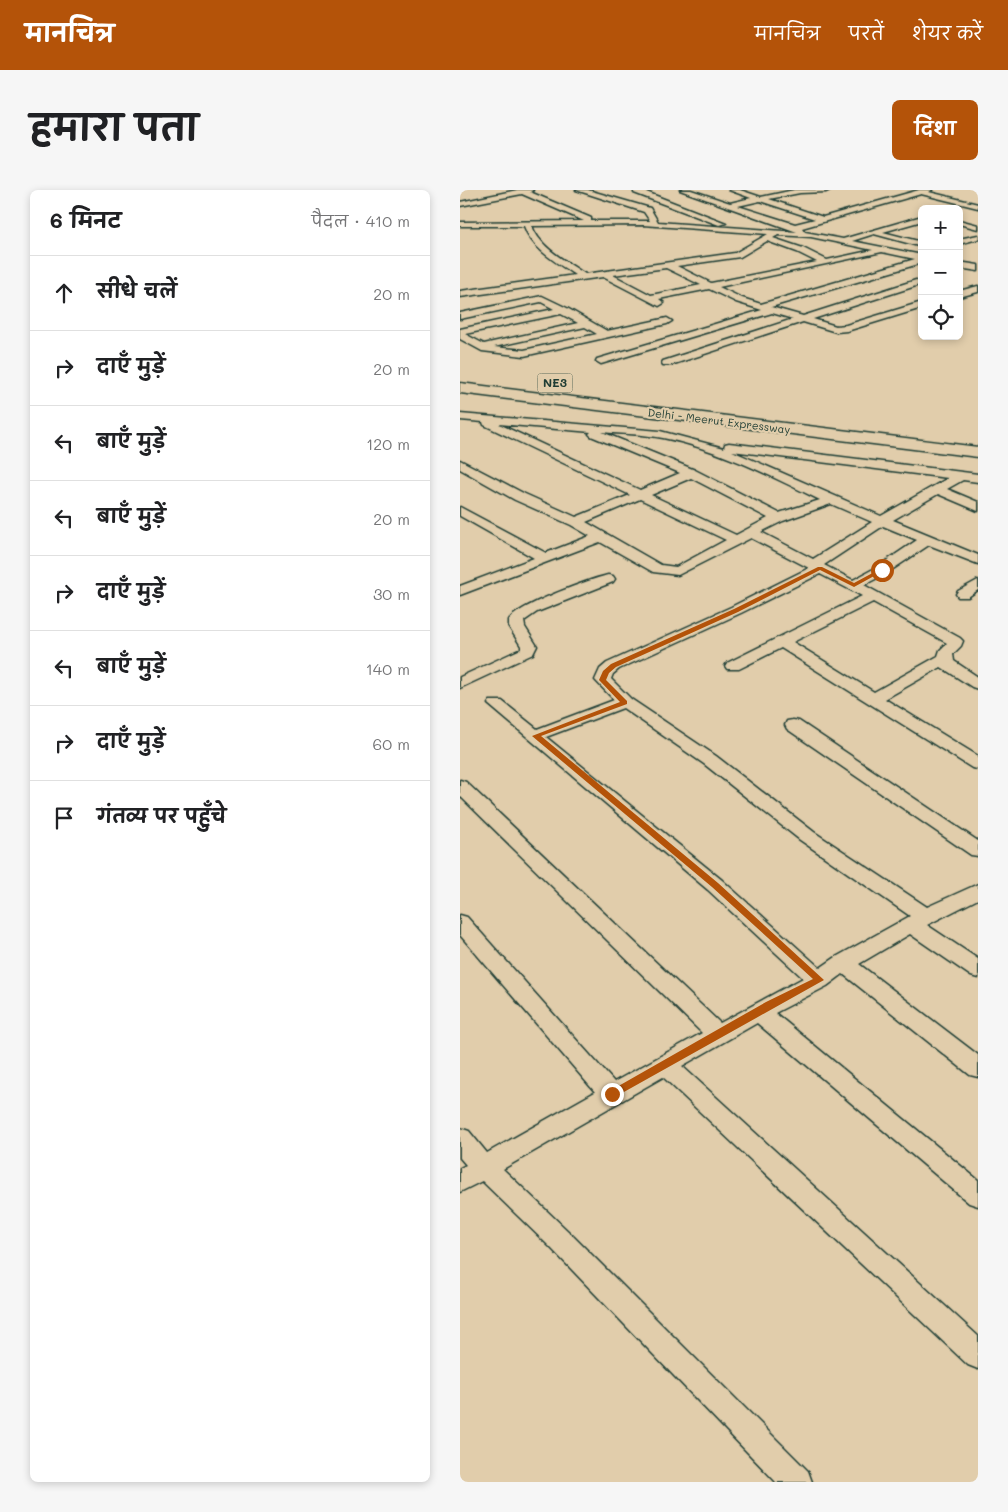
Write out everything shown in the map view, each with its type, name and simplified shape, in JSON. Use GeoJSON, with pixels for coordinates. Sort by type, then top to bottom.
{"type":"FeatureCollection","features":[{"type":"Feature","properties":{"kind":"highway","name":"Delhi - Meerut Expressway"},"geometry":{"type":"LineString","coordinates":[[460,388],[978,452]]}},
{"type":"Feature","properties":{"kind":"street"},"geometry":{"type":"LineString","coordinates":[[460,205],[524,190],[594,223]]}},
{"type":"Feature","properties":{"kind":"street"},"geometry":{"type":"LineString","coordinates":[[580,190],[647,210],[656,224]]}},
{"type":"Feature","properties":{"kind":"street"},"geometry":{"type":"LineString","coordinates":[[595,194],[613,190]]}},
{"type":"Feature","properties":{"kind":"street"},"geometry":{"type":"LineString","coordinates":[[684,190],[795,227],[811,235]]}},
{"type":"Feature","properties":{"kind":"street"},"geometry":{"type":"LineString","coordinates":[[733,190],[822,219]]}},
{"type":"Feature","properties":{"kind":"street"},"geometry":{"type":"LineString","coordinates":[[775,190],[804,199]]}},
{"type":"Feature","properties":{"kind":"street"},"geometry":{"type":"LineString","coordinates":[[729,205],[800,191],[826,190]]}},
{"type":"Feature","properties":{"kind":"street"},"geometry":{"type":"LineString","coordinates":[[893,190],[922,202]]}},
{"type":"Feature","properties":{"kind":"street"},"geometry":{"type":"LineString","coordinates":[[945,190],[970,195]]}},
{"type":"Feature","properties":{"kind":"street"},"geometry":{"type":"LineString","coordinates":[[637,191],[744,231]]}},
{"type":"Feature","properties":{"kind":"street"},"geometry":{"type":"LineString","coordinates":[[795,227],[924,191],[975,204]]}},
{"type":"Feature","properties":{"kind":"street"},"geometry":{"type":"LineString","coordinates":[[460,205],[474,213],[486,224]]}},
{"type":"Feature","properties":{"kind":"street"},"geometry":{"type":"LineString","coordinates":[[831,207],[848,212]]}},
{"type":"Feature","properties":{"kind":"street"},"geometry":{"type":"LineString","coordinates":[[865,207],[882,212]]}},
{"type":"Feature","properties":{"kind":"street"},"geometry":{"type":"LineString","coordinates":[[898,216],[918,220]]}},
{"type":"Feature","properties":{"kind":"street"},"geometry":{"type":"LineString","coordinates":[[842,241],[918,220]]}},
{"type":"Feature","properties":{"kind":"street"},"geometry":{"type":"LineString","coordinates":[[963,223],[978,227]]}},
{"type":"Feature","properties":{"kind":"street"},"geometry":{"type":"LineString","coordinates":[[460,224],[656,224],[811,235],[918,257]]}},
{"type":"Feature","properties":{"kind":"street"},"geometry":{"type":"LineString","coordinates":[[527,224],[532,237],[558,260],[582,276]]}},
{"type":"Feature","properties":{"kind":"street"},"geometry":{"type":"LineString","coordinates":[[875,232],[918,244]]}},
{"type":"Feature","properties":{"kind":"street"},"geometry":{"type":"LineString","coordinates":[[460,294],[666,264],[741,257],[776,233]]}},
{"type":"Feature","properties":{"kind":"street"},"geometry":{"type":"LineString","coordinates":[[963,233],[978,237]]}},
{"type":"Feature","properties":{"kind":"street"},"geometry":{"type":"LineString","coordinates":[[963,241],[978,237]]}},
{"type":"Feature","properties":{"kind":"street"},"geometry":{"type":"LineString","coordinates":[[766,239],[800,250],[825,262]]}},
{"type":"Feature","properties":{"kind":"street"},"geometry":{"type":"LineString","coordinates":[[650,298],[768,270],[825,262],[887,250]]}},
{"type":"Feature","properties":{"kind":"street"},"geometry":{"type":"LineString","coordinates":[[761,307],[918,258]]}},
{"type":"Feature","properties":{"kind":"street"},"geometry":{"type":"LineString","coordinates":[[666,264],[739,300],[828,327],[842,329],[918,306]]}},
{"type":"Feature","properties":{"kind":"street"},"geometry":{"type":"LineString","coordinates":[[963,266],[978,268]]}},
{"type":"Feature","properties":{"kind":"street"},"geometry":{"type":"LineString","coordinates":[[603,273],[667,307]]}},
{"type":"Feature","properties":{"kind":"street"},"geometry":{"type":"LineString","coordinates":[[666,363],[916,283]]}},
{"type":"Feature","properties":{"kind":"street"},"geometry":{"type":"LineString","coordinates":[[497,288],[514,304]]}},
{"type":"Feature","properties":{"kind":"street"},"geometry":{"type":"LineString","coordinates":[[963,293],[978,289]]}},
{"type":"Feature","properties":{"kind":"street"},"geometry":{"type":"LineString","coordinates":[[963,295],[978,299]]}},
{"type":"Feature","properties":{"kind":"street"},"geometry":{"type":"LineString","coordinates":[[460,316],[542,299],[606,335]]}},
{"type":"Feature","properties":{"kind":"street"},"geometry":{"type":"LineString","coordinates":[[601,361],[773,309]]}},
{"type":"Feature","properties":{"kind":"street"},"geometry":{"type":"LineString","coordinates":[[460,334],[564,310]]}},
{"type":"Feature","properties":{"kind":"street"},"geometry":{"type":"LineString","coordinates":[[460,334],[479,346],[500,351],[524,353],[667,321]]}},
{"type":"Feature","properties":{"kind":"street"},"geometry":{"type":"LineString","coordinates":[[479,346],[587,324]]}},
{"type":"Feature","properties":{"kind":"street"},"geometry":{"type":"LineString","coordinates":[[460,417],[660,434],[698,443],[978,478]]}},
{"type":"Feature","properties":{"kind":"street"},"geometry":{"type":"LineString","coordinates":[[478,418],[637,495],[736,540]]}},
{"type":"Feature","properties":{"kind":"street"},"geometry":{"type":"LineString","coordinates":[[577,427],[691,473],[778,518]]}},
{"type":"Feature","properties":{"kind":"street"},"geometry":{"type":"LineString","coordinates":[[698,443],[745,460],[831,500],[978,560]]}},
{"type":"Feature","properties":{"kind":"street"},"geometry":{"type":"LineString","coordinates":[[460,464],[520,497],[576,522],[658,569],[678,571],[778,518],[831,500]]}},
{"type":"Feature","properties":{"kind":"street"},"geometry":{"type":"LineString","coordinates":[[576,522],[691,473]]}},
{"type":"Feature","properties":{"kind":"street"},"geometry":{"type":"LineString","coordinates":[[961,476],[936,488],[882,521],[817,566],[736,610],[614,666],[606,672],[603,680],[625,702],[710,760],[918,920],[978,970]]}},
{"type":"Feature","properties":{"kind":"street"},"geometry":{"type":"LineString","coordinates":[[936,488],[978,507]]}},
{"type":"Feature","properties":{"kind":"street"},"geometry":{"type":"LineString","coordinates":[[460,510],[545,558]]}},
{"type":"Feature","properties":{"kind":"street"},"geometry":{"type":"LineString","coordinates":[[751,532],[854,585],[955,641],[955,646],[944,653],[946,664],[978,684]]}},
{"type":"Feature","properties":{"kind":"street"},"geometry":{"type":"LineString","coordinates":[[460,591],[600,537]]}},
{"type":"Feature","properties":{"kind":"street"},"geometry":{"type":"LineString","coordinates":[[854,585],[882,570],[928,539]]}},
{"type":"Feature","properties":{"kind":"street"},"geometry":{"type":"LineString","coordinates":[[460,683],[522,655],[528,650],[529,646],[517,627],[516,620],[521,615],[532,608],[608,579]]}},
{"type":"Feature","properties":{"kind":"street"},"geometry":{"type":"LineString","coordinates":[[963,594],[978,584]]}},
{"type":"Feature","properties":{"kind":"street"},"geometry":{"type":"LineString","coordinates":[[733,666],[873,596]]}},
{"type":"Feature","properties":{"kind":"street"},"geometry":{"type":"LineString","coordinates":[[782,642],[978,764]]}},
{"type":"Feature","properties":{"kind":"street"},"geometry":{"type":"LineString","coordinates":[[873,699],[944,659]]}},
{"type":"Feature","properties":{"kind":"street"},"geometry":{"type":"LineString","coordinates":[[536,736],[625,702]]}},
{"type":"Feature","properties":{"kind":"street"},"geometry":{"type":"LineString","coordinates":[[496,704],[715,885],[819,980]]}},
{"type":"Feature","properties":{"kind":"street"},"geometry":{"type":"LineString","coordinates":[[792,725],[978,850]]}},
{"type":"Feature","properties":{"kind":"street"},"geometry":{"type":"LineString","coordinates":[[460,786],[718,1034]]}},
{"type":"Feature","properties":{"kind":"street"},"geometry":{"type":"LineString","coordinates":[[460,1180],[758,1011],[819,980],[843,963],[918,920],[978,890]]}},
{"type":"Feature","properties":{"kind":"street"},"geometry":{"type":"LineString","coordinates":[[460,922],[612,1094]]}},
{"type":"Feature","properties":{"kind":"street"},"geometry":{"type":"LineString","coordinates":[[843,963],[978,1068]]}},
{"type":"Feature","properties":{"kind":"street"},"geometry":{"type":"LineString","coordinates":[[758,1011],[978,1195]]}},
{"type":"Feature","properties":{"kind":"street"},"geometry":{"type":"LineString","coordinates":[[665,1064],[978,1356]]}},
{"type":"Feature","properties":{"kind":"street"},"geometry":{"type":"LineString","coordinates":[[460,1138],[470,1153],[559,1239],[798,1482]]}},
{"type":"Feature","properties":{"kind":"route"},"geometry":{"type":"LineString","coordinates":[[612,1094],[770,1005],[819,980],[715,885],[536,736],[625,702],[603,680],[606,672],[614,666],[736,610],[820,568],[854,585],[882,570]]}}]}
